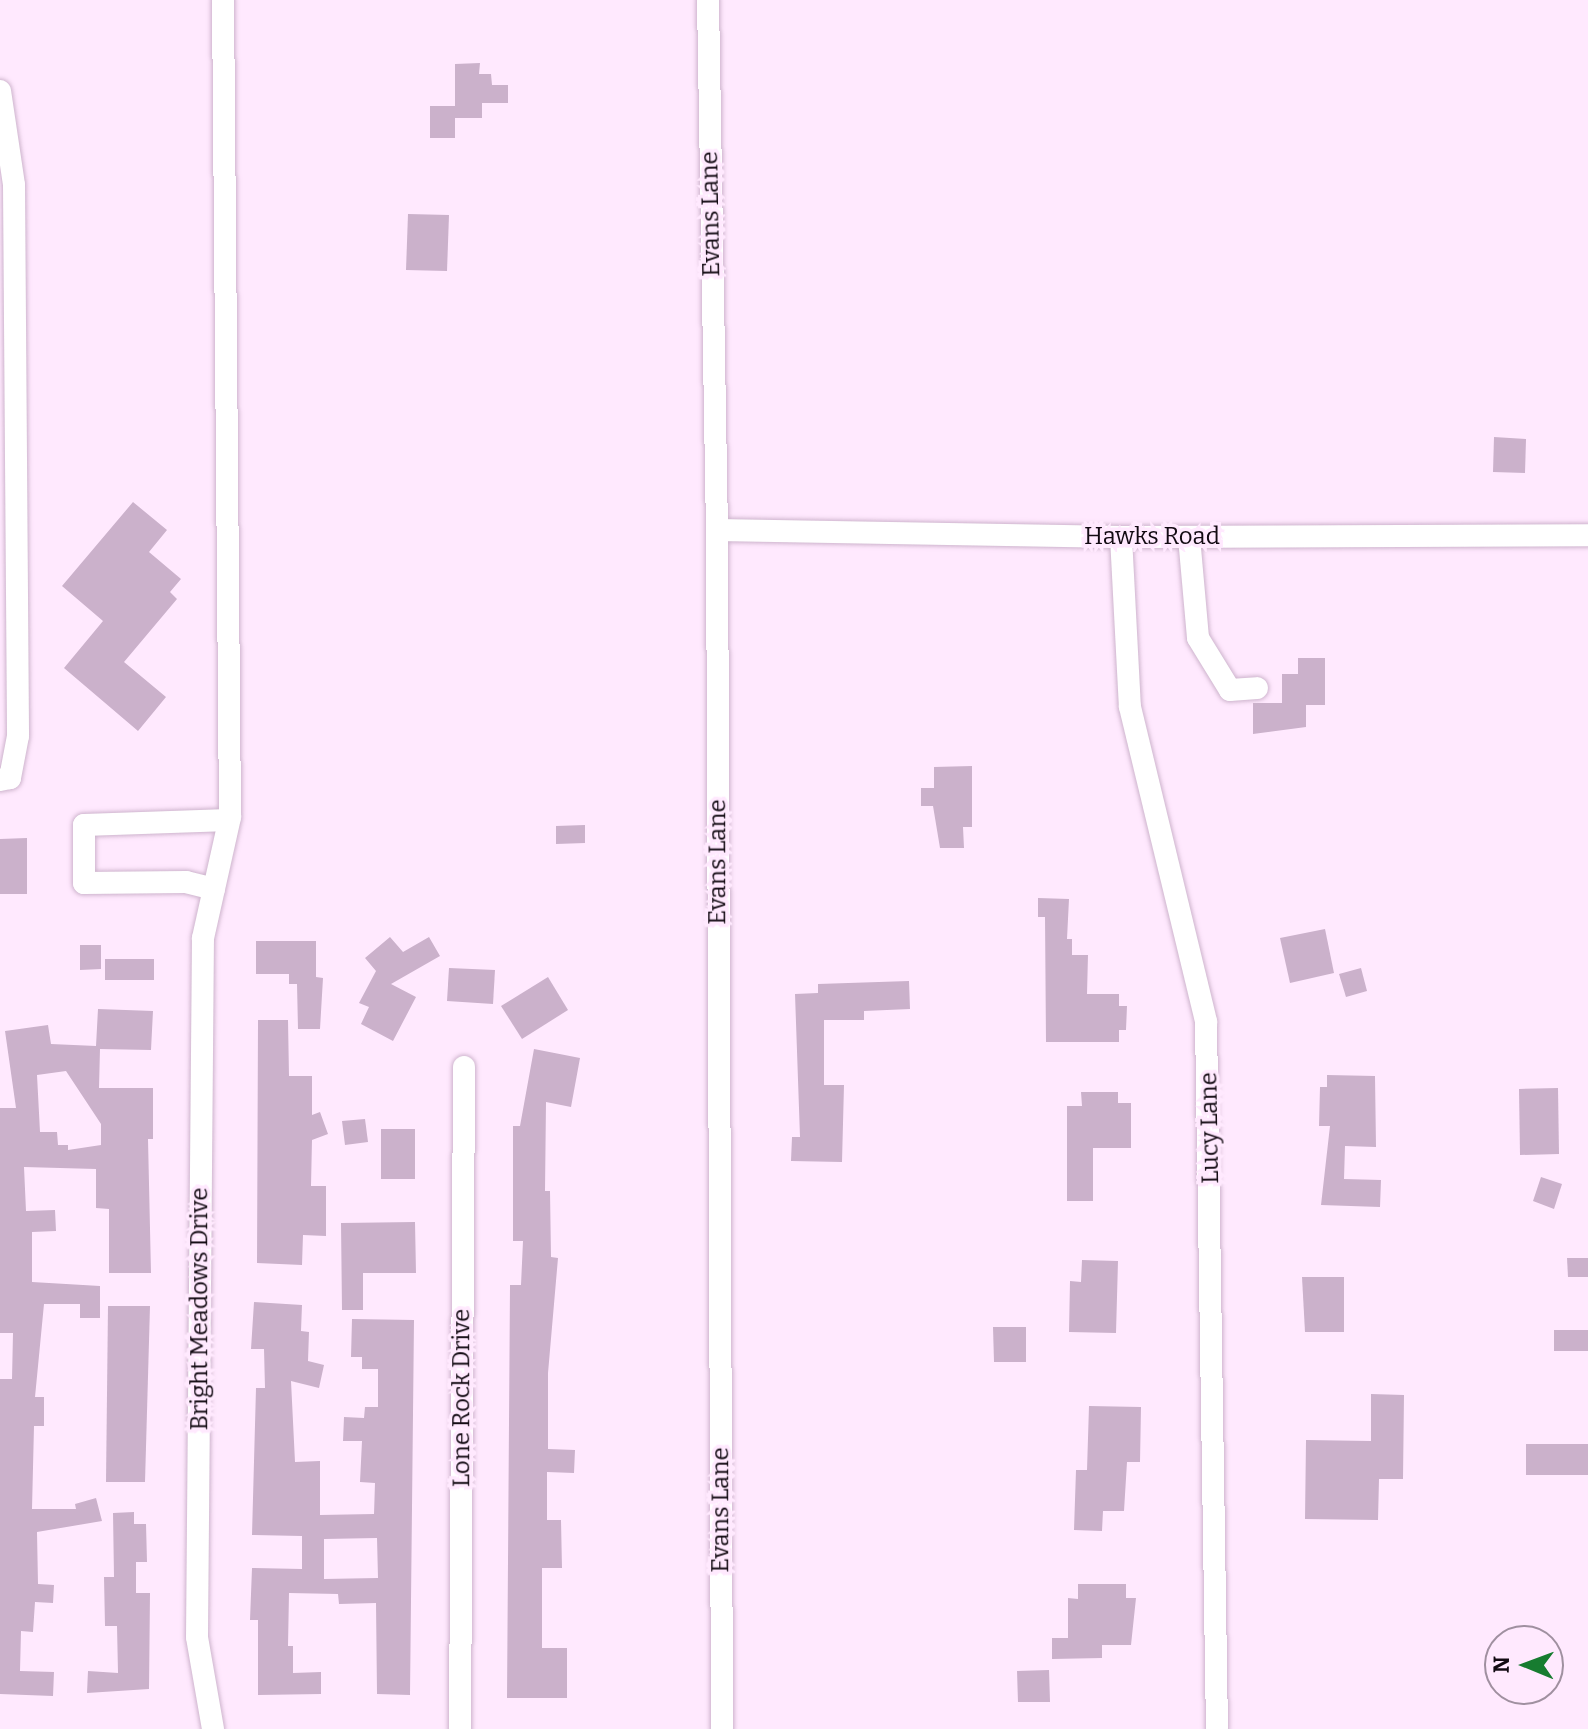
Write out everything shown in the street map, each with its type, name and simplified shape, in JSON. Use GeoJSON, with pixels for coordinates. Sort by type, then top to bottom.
{"type":"FeatureCollection","features":[{"type":"Feature","properties":{"kind":"street","name":"Bright Meadows Drive"},"geometry":{"type":"LineString","coordinates":[[213,1729],[197,1637],[203,938],[229,820],[223,0]]}},
{"type":"Feature","properties":{"kind":"street","name":"Evans Lane"},"geometry":{"type":"LineString","coordinates":[[708,0],[717,530],[722,1727]]}},
{"type":"Feature","properties":{"kind":"street"},"geometry":{"type":"LineString","coordinates":[[0,91],[14,185],[15,246],[18,736],[5,779]]}},
{"type":"Feature","properties":{"kind":"street","name":"Hawks Road"},"geometry":{"type":"LineString","coordinates":[[717,530],[1121,537],[1588,535]]}},
{"type":"Feature","properties":{"kind":"street","name":"Lucy Lane"},"geometry":{"type":"LineString","coordinates":[[1121,537],[1130,707],[1206,1022],[1217,1729]]}},
{"type":"Feature","properties":{"kind":"street"},"geometry":{"type":"LineString","coordinates":[[1189,537],[1198,638],[1230,690],[1257,688]]}},
{"type":"Feature","properties":{"kind":"street"},"geometry":{"type":"LineString","coordinates":[[214,889],[186,882],[84,883],[84,825],[229,820]]}},
{"type":"Feature","properties":{"kind":"street","name":"Lone Rock Drive"},"geometry":{"type":"LineString","coordinates":[[460,1729],[464,1067]]}},
{"type":"Feature","properties":{"kind":"building"},"geometry":{"type":"Polygon","coordinates":[[[480,63],[479,74],[491,74],[492,85],[508,85],[508,103],[482,103],[482,118],[455,118],[455,138],[430,138],[430,106],[455,106],[455,64],[480,63]]]}},
{"type":"Feature","properties":{"kind":"building"},"geometry":{"type":"Polygon","coordinates":[[[408,214],[449,215],[447,271],[406,270],[408,214]]]}},
{"type":"Feature","properties":{"kind":"building"},"geometry":{"type":"Polygon","coordinates":[[[1494,437],[1526,439],[1525,473],[1493,472],[1494,437]]]}},
{"type":"Feature","properties":{"kind":"building"},"geometry":{"type":"Polygon","coordinates":[[[133,502],[167,530],[149,552],[181,579],[170,592],[177,599],[124,662],[166,697],[138,731],[64,668],[103,621],[62,586],[133,502]]]}},
{"type":"Feature","properties":{"kind":"building"},"geometry":{"type":"Polygon","coordinates":[[[1298,658],[1325,658],[1325,705],[1306,705],[1306,727],[1253,734],[1253,703],[1282,703],[1282,674],[1298,674],[1298,658]]]}},
{"type":"Feature","properties":{"kind":"building"},"geometry":{"type":"Polygon","coordinates":[[[972,766],[972,827],[963,827],[964,848],[940,848],[933,806],[921,806],[921,788],[934,788],[934,767],[972,766]]]}},
{"type":"Feature","properties":{"kind":"building"},"geometry":{"type":"Polygon","coordinates":[[[585,825],[585,843],[556,844],[556,826],[585,825]]]}},
{"type":"Feature","properties":{"kind":"building"},"geometry":{"type":"Polygon","coordinates":[[[27,838],[27,894],[0,894],[0,839],[27,838]]]}},
{"type":"Feature","properties":{"kind":"building"},"geometry":{"type":"Polygon","coordinates":[[[1038,898],[1069,899],[1067,939],[1072,939],[1072,955],[1088,955],[1087,994],[1119,994],[1119,1006],[1127,1006],[1126,1030],[1119,1030],[1119,1042],[1046,1042],[1045,917],[1038,917],[1038,898]]]}},
{"type":"Feature","properties":{"kind":"building"},"geometry":{"type":"Polygon","coordinates":[[[1325,929],[1334,973],[1290,983],[1280,938],[1325,929]]]}},
{"type":"Feature","properties":{"kind":"building"},"geometry":{"type":"Polygon","coordinates":[[[390,937],[403,952],[429,937],[440,956],[391,984],[416,997],[393,1041],[361,1024],[369,1007],[359,1003],[376,971],[365,958],[390,937]]]}},
{"type":"Feature","properties":{"kind":"building"},"geometry":{"type":"Polygon","coordinates":[[[256,941],[316,941],[316,977],[323,978],[320,1029],[298,1029],[297,984],[289,984],[289,974],[256,974],[256,941]]]}},
{"type":"Feature","properties":{"kind":"building"},"geometry":{"type":"Polygon","coordinates":[[[80,945],[101,945],[101,969],[80,970],[80,945]]]}},
{"type":"Feature","properties":{"kind":"building"},"geometry":{"type":"Polygon","coordinates":[[[105,959],[154,959],[154,980],[105,980],[105,959]]]}},
{"type":"Feature","properties":{"kind":"building"},"geometry":{"type":"Polygon","coordinates":[[[449,968],[495,970],[493,1004],[447,1001],[449,968]]]}},
{"type":"Feature","properties":{"kind":"building"},"geometry":{"type":"Polygon","coordinates":[[[1361,968],[1367,991],[1346,997],[1339,974],[1361,968]]]}},
{"type":"Feature","properties":{"kind":"building"},"geometry":{"type":"Polygon","coordinates":[[[548,977],[568,1010],[522,1039],[501,1006],[548,977]]]}},
{"type":"Feature","properties":{"kind":"building"},"geometry":{"type":"Polygon","coordinates":[[[909,981],[910,1009],[864,1011],[864,1020],[824,1020],[824,1085],[844,1085],[842,1162],[791,1161],[792,1137],[800,1137],[795,994],[818,993],[818,984],[909,981]]]}},
{"type":"Feature","properties":{"kind":"building"},"geometry":{"type":"Polygon","coordinates":[[[98,1009],[153,1011],[151,1050],[100,1049],[99,1088],[153,1088],[153,1139],[148,1139],[151,1273],[109,1273],[109,1209],[96,1208],[96,1169],[24,1167],[26,1211],[55,1210],[56,1231],[32,1232],[32,1282],[100,1286],[100,1318],[80,1318],[80,1304],[44,1304],[35,1397],[44,1397],[44,1426],[34,1426],[32,1509],[76,1509],[75,1504],[96,1498],[102,1521],[37,1532],[38,1584],[54,1585],[53,1603],[35,1602],[33,1632],[21,1631],[20,1671],[54,1672],[53,1696],[0,1694],[0,1379],[12,1379],[13,1333],[0,1333],[0,1108],[16,1108],[5,1031],[48,1025],[51,1044],[96,1046],[98,1009]],[[66,1071],[37,1075],[40,1132],[57,1132],[58,1145],[68,1145],[68,1150],[101,1145],[101,1124],[66,1071]]]}},
{"type":"Feature","properties":{"kind":"building"},"geometry":{"type":"Polygon","coordinates":[[[258,1020],[288,1020],[289,1076],[312,1076],[312,1115],[320,1112],[328,1134],[312,1140],[311,1186],[326,1186],[326,1236],[303,1235],[302,1265],[257,1263],[258,1020]]]}},
{"type":"Feature","properties":{"kind":"building"},"geometry":{"type":"Polygon","coordinates":[[[534,1049],[580,1058],[571,1107],[546,1102],[545,1191],[550,1191],[551,1257],[558,1258],[548,1373],[548,1449],[575,1450],[574,1473],[547,1472],[547,1520],[561,1520],[562,1568],[542,1568],[542,1648],[567,1648],[567,1698],[507,1698],[510,1285],[521,1285],[523,1241],[513,1241],[513,1126],[520,1126],[534,1049]]]}},
{"type":"Feature","properties":{"kind":"building"},"geometry":{"type":"Polygon","coordinates":[[[1327,1075],[1375,1076],[1376,1147],[1345,1146],[1344,1179],[1381,1180],[1380,1207],[1321,1205],[1330,1126],[1319,1126],[1320,1087],[1327,1087],[1327,1075]]]}},
{"type":"Feature","properties":{"kind":"building"},"geometry":{"type":"Polygon","coordinates":[[[1558,1088],[1559,1154],[1520,1155],[1519,1089],[1558,1088]]]}},
{"type":"Feature","properties":{"kind":"building"},"geometry":{"type":"Polygon","coordinates":[[[1081,1092],[1118,1092],[1118,1103],[1131,1103],[1131,1148],[1093,1148],[1093,1201],[1067,1201],[1067,1106],[1082,1106],[1081,1092]]]}},
{"type":"Feature","properties":{"kind":"building"},"geometry":{"type":"Polygon","coordinates":[[[365,1119],[368,1142],[345,1145],[342,1121],[365,1119]]]}},
{"type":"Feature","properties":{"kind":"building"},"geometry":{"type":"Polygon","coordinates":[[[381,1129],[415,1129],[415,1179],[381,1179],[381,1129]]]}},
{"type":"Feature","properties":{"kind":"building"},"geometry":{"type":"Polygon","coordinates":[[[1541,1177],[1562,1184],[1554,1209],[1533,1201],[1541,1177]]]}},
{"type":"Feature","properties":{"kind":"building"},"geometry":{"type":"Polygon","coordinates":[[[415,1222],[416,1273],[363,1273],[363,1310],[342,1310],[341,1223],[415,1222]]]}},
{"type":"Feature","properties":{"kind":"building"},"geometry":{"type":"Polygon","coordinates":[[[1567,1258],[1588,1258],[1588,1277],[1568,1277],[1567,1258]]]}},
{"type":"Feature","properties":{"kind":"building"},"geometry":{"type":"Polygon","coordinates":[[[1082,1260],[1118,1261],[1116,1333],[1069,1332],[1070,1281],[1081,1282],[1082,1260]]]}},
{"type":"Feature","properties":{"kind":"building"},"geometry":{"type":"Polygon","coordinates":[[[1302,1277],[1344,1277],[1344,1332],[1305,1332],[1302,1277]]]}},
{"type":"Feature","properties":{"kind":"building"},"geometry":{"type":"Polygon","coordinates":[[[254,1302],[302,1305],[301,1331],[309,1332],[308,1361],[324,1365],[319,1388],[291,1381],[295,1462],[320,1461],[320,1515],[374,1514],[375,1483],[360,1482],[362,1441],[343,1441],[344,1417],[364,1418],[365,1407],[378,1407],[378,1369],[362,1369],[362,1357],[351,1357],[352,1319],[414,1320],[410,1695],[377,1694],[376,1603],[339,1604],[338,1594],[289,1593],[288,1646],[293,1646],[293,1673],[321,1672],[321,1694],[258,1695],[258,1620],[250,1620],[252,1568],[302,1569],[302,1536],[252,1535],[256,1388],[265,1388],[264,1349],[251,1349],[254,1302]],[[377,1538],[324,1539],[324,1579],[378,1578],[377,1538]]]}},
{"type":"Feature","properties":{"kind":"building"},"geometry":{"type":"Polygon","coordinates":[[[108,1306],[150,1306],[145,1482],[106,1482],[108,1306]]]}},
{"type":"Feature","properties":{"kind":"building"},"geometry":{"type":"Polygon","coordinates":[[[993,1327],[1026,1327],[1026,1362],[994,1362],[993,1327]]]}},
{"type":"Feature","properties":{"kind":"building"},"geometry":{"type":"Polygon","coordinates":[[[1554,1330],[1588,1330],[1588,1351],[1554,1351],[1554,1330]]]}},
{"type":"Feature","properties":{"kind":"building"},"geometry":{"type":"Polygon","coordinates":[[[1371,1394],[1404,1395],[1403,1479],[1379,1479],[1378,1520],[1305,1519],[1306,1440],[1371,1441],[1371,1394]]]}},
{"type":"Feature","properties":{"kind":"building"},"geometry":{"type":"Polygon","coordinates":[[[1089,1406],[1141,1407],[1140,1462],[1127,1462],[1124,1511],[1103,1511],[1102,1531],[1074,1530],[1076,1470],[1087,1470],[1089,1406]]]}},
{"type":"Feature","properties":{"kind":"building"},"geometry":{"type":"Polygon","coordinates":[[[1526,1444],[1588,1444],[1588,1475],[1526,1475],[1526,1444]]]}},
{"type":"Feature","properties":{"kind":"building"},"geometry":{"type":"Polygon","coordinates":[[[134,1512],[134,1524],[146,1524],[147,1562],[136,1562],[136,1593],[150,1593],[149,1689],[87,1693],[88,1671],[118,1673],[117,1626],[105,1626],[104,1577],[114,1577],[113,1513],[134,1512]]]}},
{"type":"Feature","properties":{"kind":"building"},"geometry":{"type":"Polygon","coordinates":[[[1078,1584],[1126,1584],[1126,1598],[1136,1598],[1131,1645],[1102,1645],[1102,1658],[1052,1659],[1052,1638],[1068,1638],[1068,1598],[1078,1599],[1078,1584]]]}},
{"type":"Feature","properties":{"kind":"building"},"geometry":{"type":"Polygon","coordinates":[[[1049,1670],[1050,1702],[1018,1702],[1017,1671],[1049,1670]]]}}]}
